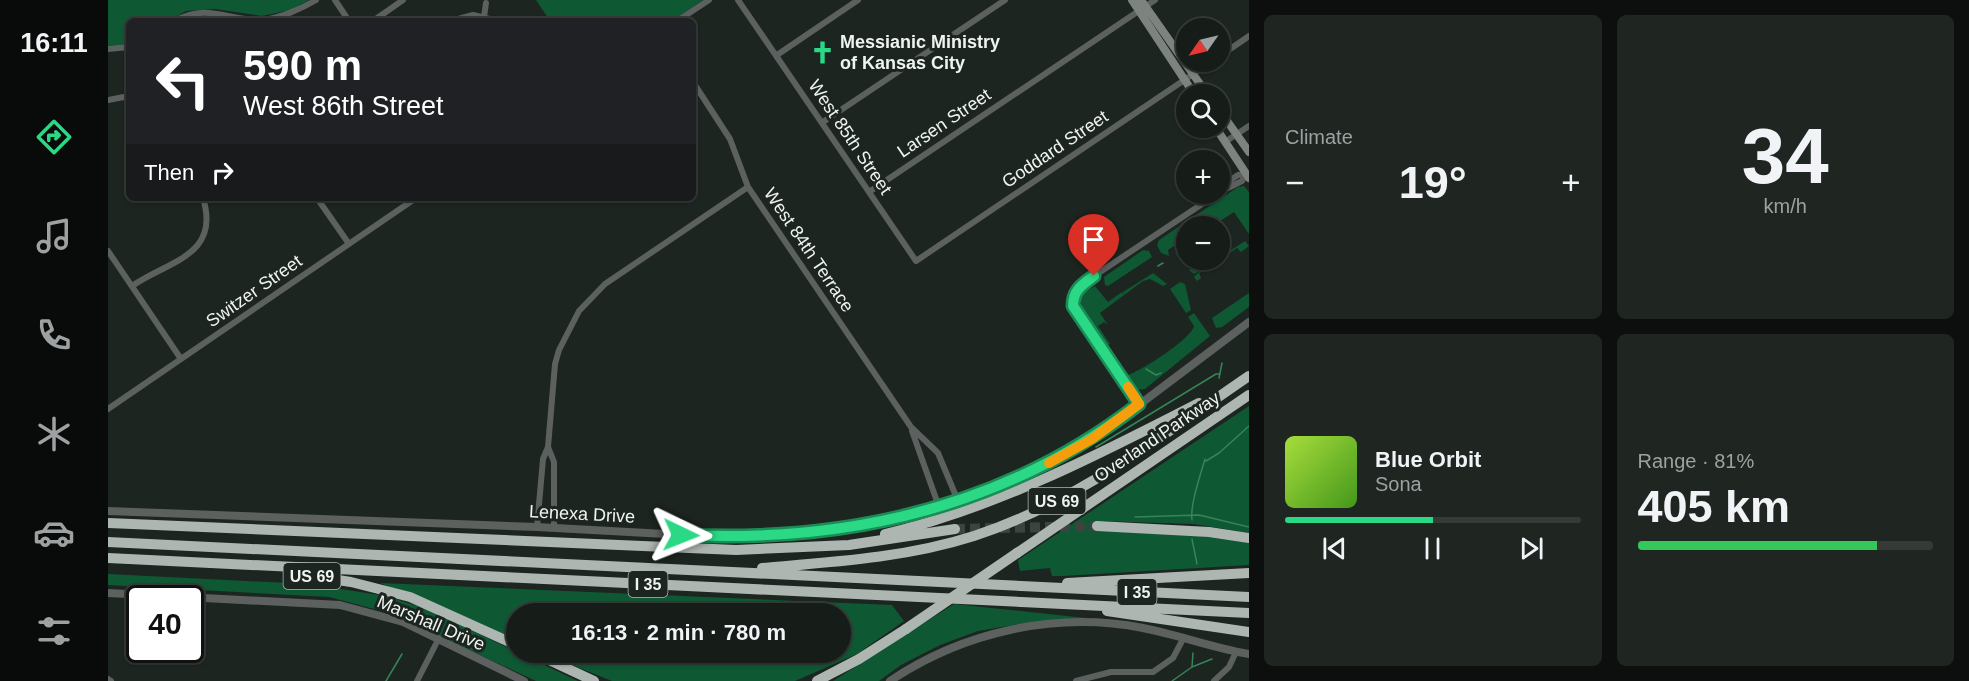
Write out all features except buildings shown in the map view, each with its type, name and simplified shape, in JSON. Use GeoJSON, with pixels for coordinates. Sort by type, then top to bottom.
{"type":"FeatureCollection","features":[{"type":"Feature","properties":{"kind":"highway"},"geometry":{"type":"LineString","coordinates":[[785,549],[880,535],[980,506],[1153,427],[1245,379]]}},
{"type":"Feature","properties":{"kind":"highway","name":"US 69"},"geometry":{"type":"LineString","coordinates":[[723,572],[886,556],[938,545],[1001,526],[1095,480],[1245,379]]}},
{"type":"Feature","properties":{"kind":"highway","name":"Overland Parkway"},"geometry":{"type":"LineString","coordinates":[[817,681],[859,659],[906,628],[1249,395]]}},
{"type":"Feature","properties":{"kind":"highway"},"geometry":{"type":"LineString","coordinates":[[108,523],[736,550],[849,545],[955,529]]}},
{"type":"Feature","properties":{"kind":"highway"},"geometry":{"type":"LineString","coordinates":[[1097,526],[1209,532],[1249,538]]}},
{"type":"Feature","properties":{"kind":"highway","name":"I 35"},"geometry":{"type":"LineString","coordinates":[[108,542],[1249,597]]}},
{"type":"Feature","properties":{"kind":"highway","name":"I 35"},"geometry":{"type":"LineString","coordinates":[[108,558],[1249,613]]}},
{"type":"Feature","properties":{"kind":"highway","name":"US 69"},"geometry":{"type":"LineString","coordinates":[[238,564],[351,582],[410,597],[506,640]]}},
{"type":"Feature","properties":{"kind":"highway"},"geometry":{"type":"LineString","coordinates":[[1026,586],[1120,578],[1249,573]]}},
{"type":"Feature","properties":{"kind":"highway"},"geometry":{"type":"LineString","coordinates":[[1058,603],[1249,632]]}},
{"type":"Feature","properties":{"kind":"highway"},"geometry":{"type":"LineString","coordinates":[[555,663],[594,681]]}},
{"type":"Feature","properties":{"kind":"main road"},"geometry":{"type":"LineString","coordinates":[[1132,0],[1142,5],[1190,84]]}},
{"type":"Feature","properties":{"kind":"main road"},"geometry":{"type":"LineString","coordinates":[[1142,5],[1171,58],[1196,84]]}},
{"type":"Feature","properties":{"kind":"main road"},"geometry":{"type":"LineString","coordinates":[[1230,125],[1249,152]]}},
{"type":"Feature","properties":{"kind":"main road"},"geometry":{"type":"LineString","coordinates":[[1222,138],[1248,175]]}},
{"type":"Feature","properties":{"kind":"street"},"geometry":{"type":"LineString","coordinates":[[272,18],[316,0]]}},
{"type":"Feature","properties":{"kind":"street"},"geometry":{"type":"LineString","coordinates":[[335,0],[348,18]]}},
{"type":"Feature","properties":{"kind":"street"},"geometry":{"type":"LineString","coordinates":[[682,18],[709,0]]}},
{"type":"Feature","properties":{"kind":"street","name":"West 85th Street"},"geometry":{"type":"LineString","coordinates":[[738,0],[916,261]]}},
{"type":"Feature","properties":{"kind":"street"},"geometry":{"type":"LineString","coordinates":[[777,55],[858,0]]}},
{"type":"Feature","properties":{"kind":"street"},"geometry":{"type":"LineString","coordinates":[[823,122],[1005,0]]}},
{"type":"Feature","properties":{"kind":"street","name":"Larsen Street"},"geometry":{"type":"LineString","coordinates":[[869,192],[1142,5],[1155,0]]}},
{"type":"Feature","properties":{"kind":"street"},"geometry":{"type":"LineString","coordinates":[[377,18],[400,1]]}},
{"type":"Feature","properties":{"kind":"street"},"geometry":{"type":"LineString","coordinates":[[484,17],[486,3]]}},
{"type":"Feature","properties":{"kind":"street"},"geometry":{"type":"LineString","coordinates":[[180,18],[189,13],[206,12],[247,18]]}},
{"type":"Feature","properties":{"kind":"street"},"geometry":{"type":"LineString","coordinates":[[462,18],[473,15],[488,18]]}},
{"type":"Feature","properties":{"kind":"street"},"geometry":{"type":"LineString","coordinates":[[1230,49],[1249,36]]}},
{"type":"Feature","properties":{"kind":"street"},"geometry":{"type":"LineString","coordinates":[[108,49],[126,47]]}},
{"type":"Feature","properties":{"kind":"street","name":"Goddard Street"},"geometry":{"type":"LineString","coordinates":[[916,261],[1196,72]]}},
{"type":"Feature","properties":{"kind":"street","name":"West 84th Terrace"},"geometry":{"type":"LineString","coordinates":[[696,87],[730,139],[748,187],[911,428],[938,453],[958,501]]}},
{"type":"Feature","properties":{"kind":"street"},"geometry":{"type":"LineString","coordinates":[[108,100],[126,97]]}},
{"type":"Feature","properties":{"kind":"street"},"geometry":{"type":"LineString","coordinates":[[1225,142],[1249,126]]}},
{"type":"Feature","properties":{"kind":"street"},"geometry":{"type":"LineString","coordinates":[[1230,189],[1248,175]]}},
{"type":"Feature","properties":{"kind":"street"},"geometry":{"type":"LineString","coordinates":[[537,527],[543,459],[548,447],[555,364],[564,336],[583,305],[605,284],[748,187]]}},
{"type":"Feature","properties":{"kind":"street"},"geometry":{"type":"LineString","coordinates":[[132,286],[198,248],[207,224],[203,201]]}},
{"type":"Feature","properties":{"kind":"street"},"geometry":{"type":"LineString","coordinates":[[319,201],[349,244]]}},
{"type":"Feature","properties":{"kind":"street","name":"Switzer Street"},"geometry":{"type":"LineString","coordinates":[[108,409],[409,201]]}},
{"type":"Feature","properties":{"kind":"street"},"geometry":{"type":"LineString","coordinates":[[1139,404],[1076,311],[1074,294],[1088,280],[1201,204]]}},
{"type":"Feature","properties":{"kind":"street"},"geometry":{"type":"LineString","coordinates":[[108,251],[181,359]]}},
{"type":"Feature","properties":{"kind":"street","name":"Lenexa Drive"},"geometry":{"type":"LineString","coordinates":[[108,511],[753,536],[886,522],[1002,486],[1092,439],[1249,322]]}},
{"type":"Feature","properties":{"kind":"street","name":"West 84th Terrace"},"geometry":{"type":"LineString","coordinates":[[911,428],[939,507]]}},
{"type":"Feature","properties":{"kind":"street"},"geometry":{"type":"LineString","coordinates":[[548,447],[554,462],[554,528]]}},
{"type":"Feature","properties":{"kind":"street","name":"Marshall Drive"},"geometry":{"type":"LineString","coordinates":[[108,593],[331,603],[387,617],[524,681]]}},
{"type":"Feature","properties":{"kind":"street"},"geometry":{"type":"LineString","coordinates":[[890,681],[919,663],[963,642],[1020,628],[1104,624],[1144,628],[1249,654]]}},
{"type":"Feature","properties":{"kind":"street"},"geometry":{"type":"LineString","coordinates":[[1076,681],[1111,672],[1153,672],[1173,658],[1182,639]]}},
{"type":"Feature","properties":{"kind":"street"},"geometry":{"type":"LineString","coordinates":[[417,681],[438,640]]}},
{"type":"Feature","properties":{"kind":"street"},"geometry":{"type":"LineString","coordinates":[[1214,681],[1229,667],[1236,652]]}},
{"type":"Feature","properties":{"kind":"green space"},"geometry":{"type":"Polygon","coordinates":[[[108,0],[309,0],[290,10],[262,16],[215,9],[186,11],[174,18],[126,18],[126,44],[108,46],[108,0]]]}},
{"type":"Feature","properties":{"kind":"green space"},"geometry":{"type":"Polygon","coordinates":[[[536,0],[703,0],[676,18],[548,18],[536,0]]]}},
{"type":"Feature","properties":{"kind":"green space"},"geometry":{"type":"Polygon","coordinates":[[[1244,186],[1249,192],[1249,234],[1234,212],[1228,216],[1195,216],[1213,204],[1230,204],[1230,192],[1244,186]]]}},
{"type":"Feature","properties":{"kind":"green space"},"geometry":{"type":"Polygon","coordinates":[[[1176,229],[1176,245],[1168,250],[1169,256],[1161,253],[1157,245],[1159,240],[1176,229]]]}},
{"type":"Feature","properties":{"kind":"green space"},"geometry":{"type":"Polygon","coordinates":[[[1245,241],[1249,246],[1241,252],[1237,248],[1230,253],[1245,241]]]}},
{"type":"Feature","properties":{"kind":"green space"},"geometry":{"type":"Polygon","coordinates":[[[1143,250],[1149,251],[1152,257],[1108,286],[1105,285],[1104,277],[1143,250]]]}},
{"type":"Feature","properties":{"kind":"green space"},"geometry":{"type":"Polygon","coordinates":[[[1189,270],[1201,270],[1194,274],[1189,270]]]}},
{"type":"Feature","properties":{"kind":"green space"},"geometry":{"type":"Polygon","coordinates":[[[1201,270],[1204,270],[1199,273],[1201,278],[1197,281],[1194,277],[1201,270]]]}},
{"type":"Feature","properties":{"kind":"green space"},"geometry":{"type":"Polygon","coordinates":[[[1153,273],[1167,284],[1163,286],[1150,279],[1143,281],[1100,313],[1108,325],[1104,322],[1098,326],[1110,344],[1107,346],[1080,306],[1081,294],[1095,286],[1108,302],[1122,292],[1124,295],[1123,292],[1153,273]]]}},
{"type":"Feature","properties":{"kind":"green space"},"geometry":{"type":"Polygon","coordinates":[[[1180,282],[1185,284],[1191,310],[1186,313],[1170,289],[1180,282]]]}},
{"type":"Feature","properties":{"kind":"green space"},"geometry":{"type":"Polygon","coordinates":[[[1249,293],[1249,307],[1222,327],[1216,328],[1212,318],[1249,293]]]}},
{"type":"Feature","properties":{"kind":"green space"},"geometry":{"type":"Polygon","coordinates":[[[1194,313],[1210,336],[1145,389],[1137,390],[1128,375],[1155,360],[1185,338],[1194,326],[1188,317],[1194,313]]]}},
{"type":"Feature","properties":{"kind":"green space"},"geometry":{"type":"Polygon","coordinates":[[[1249,406],[1249,533],[1194,524],[1097,521],[1249,543],[1249,565],[1063,576],[1052,576],[1050,568],[1020,571],[1018,560],[1249,406]]]}},
{"type":"Feature","properties":{"kind":"green space"},"geometry":{"type":"Polygon","coordinates":[[[108,574],[308,584],[386,596],[424,608],[506,647],[506,663],[540,663],[578,681],[536,681],[389,613],[329,597],[204,590],[204,585],[108,585],[108,574]]]}},
{"type":"Feature","properties":{"kind":"green space"},"geometry":{"type":"Polygon","coordinates":[[[380,583],[845,603],[506,603],[506,637],[380,583]]]}},
{"type":"Feature","properties":{"kind":"green space"},"geometry":{"type":"Polygon","coordinates":[[[851,603],[892,605],[904,621],[851,657],[851,603]]]}},
{"type":"Feature","properties":{"kind":"green space"},"geometry":{"type":"Polygon","coordinates":[[[954,604],[1086,618],[1086,620],[1032,622],[978,631],[940,645],[901,665],[879,681],[833,681],[954,604]]]}},
{"type":"Feature","properties":{"kind":"green space"},"geometry":{"type":"Polygon","coordinates":[[[567,663],[836,663],[795,681],[612,681],[567,663]]]}},
{"type":"Feature","properties":{"kind":"waterway"},"geometry":{"type":"LineString","coordinates":[[1158,266],[1163,263]]}},
{"type":"Feature","properties":{"kind":"waterway"},"geometry":{"type":"LineString","coordinates":[[1219,378],[1222,363]]}},
{"type":"Feature","properties":{"kind":"waterway"},"geometry":{"type":"LineString","coordinates":[[1146,369],[1156,375],[1161,373]]}},
{"type":"Feature","properties":{"kind":"waterway"},"geometry":{"type":"LineString","coordinates":[[1096,447],[1216,374],[1220,374]]}},
{"type":"Feature","properties":{"kind":"waterway"},"geometry":{"type":"LineString","coordinates":[[1206,461],[1219,453],[1249,426]]}},
{"type":"Feature","properties":{"kind":"waterway"},"geometry":{"type":"LineString","coordinates":[[1192,520],[1194,499],[1205,459]]}},
{"type":"Feature","properties":{"kind":"waterway"},"geometry":{"type":"LineString","coordinates":[[1135,517],[1199,515],[1249,527]]}},
{"type":"Feature","properties":{"kind":"waterway"},"geometry":{"type":"LineString","coordinates":[[1192,539],[1197,564]]}},
{"type":"Feature","properties":{"kind":"waterway"},"geometry":{"type":"LineString","coordinates":[[1192,667],[1193,653]]}},
{"type":"Feature","properties":{"kind":"waterway"},"geometry":{"type":"LineString","coordinates":[[386,681],[402,654]]}},
{"type":"Feature","properties":{"kind":"waterway"},"geometry":{"type":"LineString","coordinates":[[1172,681],[1192,667],[1212,659]]}},
{"type":"Feature","properties":{"kind":"tunnel"},"geometry":{"type":"LineString","coordinates":[[955,529],[1097,526]]}},
{"type":"Feature","properties":{"kind":"slow traffic"},"geometry":{"type":"LineString","coordinates":[[1049,463],[1092,439],[1139,404],[1128,387]]}},
{"type":"Feature","properties":{"kind":"place","name":"Messianic Ministry of Kansas City"},"geometry":{"type":"Point","coordinates":[822,52]}},
{"type":"Feature","properties":{"kind":"route"},"geometry":{"type":"LineString","coordinates":[[681,535],[765,536],[886,522],[925,512],[1002,486],[1092,439],[1139,404],[1073,306],[1073,297],[1078,288],[1094,276]]}}]}
